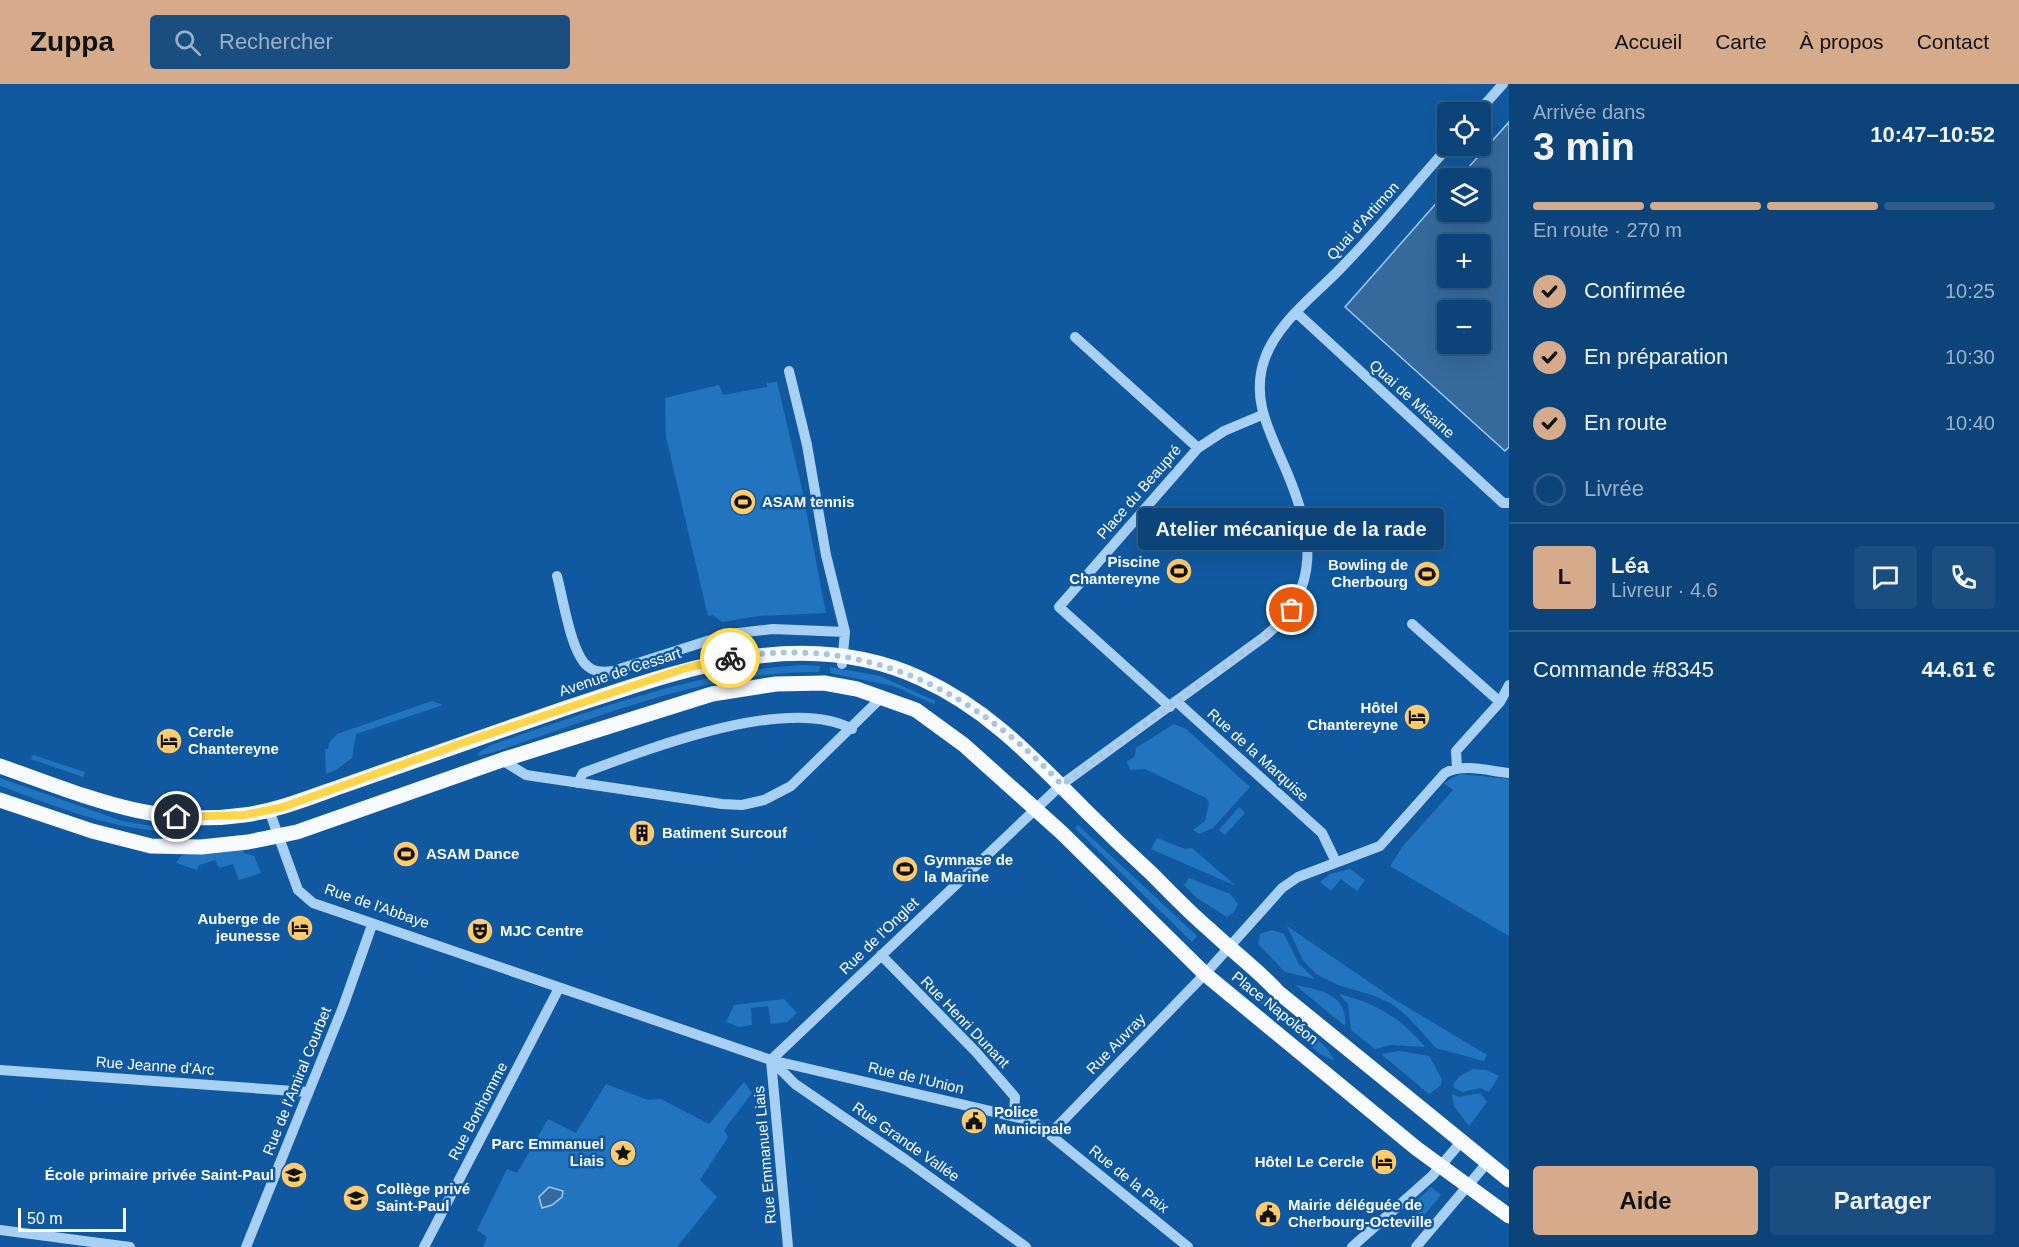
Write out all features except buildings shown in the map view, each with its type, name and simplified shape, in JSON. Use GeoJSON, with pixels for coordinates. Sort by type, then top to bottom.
{"type":"FeatureCollection","features":[{"type":"Feature","properties":{"kind":"main road","name":"Avenue de Cessart"},"geometry":{"type":"LineString","coordinates":[[269,810],[306,800],[471,740],[686,668],[733,658],[774,654],[842,660],[895,668],[947,692],[996,725],[1034,756],[1062,785]]}},
{"type":"Feature","properties":{"kind":"main road"},"geometry":{"type":"LineString","coordinates":[[0,800],[92,831],[151,846],[201,847],[278,838],[502,760],[665,707],[728,690],[776,684],[824,683],[883,696],[916,710],[940,726],[1035,808]]}},
{"type":"Feature","properties":{"kind":"main road"},"geometry":{"type":"LineString","coordinates":[[0,766],[145,814],[212,817],[269,810]]}},
{"type":"Feature","properties":{"kind":"main road","name":"Place Napoléon"},"geometry":{"type":"LineString","coordinates":[[1062,785],[1278,992],[1509,1180]]}},
{"type":"Feature","properties":{"kind":"main road","name":"Place Napoléon"},"geometry":{"type":"LineString","coordinates":[[1035,808],[1204,974],[1440,1167],[1509,1216]]}},
{"type":"Feature","properties":{"kind":"street"},"geometry":{"type":"LineString","coordinates":[[1487,102],[1503,84]]}},
{"type":"Feature","properties":{"kind":"street","name":"Quai d’Artimon"},"geometry":{"type":"LineString","coordinates":[[1297,313],[1342,267],[1440,156]]}},
{"type":"Feature","properties":{"kind":"street"},"geometry":{"type":"LineString","coordinates":[[1173,704],[1276,627],[1292,610],[1307,576],[1308,552],[1302,520],[1287,472],[1262,415],[1259,388],[1264,359],[1276,336],[1297,313]]}},
{"type":"Feature","properties":{"kind":"street","name":"Quai de Misaine"},"geometry":{"type":"LineString","coordinates":[[1297,313],[1503,503],[1509,503]]}},
{"type":"Feature","properties":{"kind":"street"},"geometry":{"type":"LineString","coordinates":[[1075,337],[1198,447],[1224,430],[1262,415]]}},
{"type":"Feature","properties":{"kind":"street"},"geometry":{"type":"LineString","coordinates":[[789,371],[807,445],[826,555],[845,632],[842,660]]}},
{"type":"Feature","properties":{"kind":"street","name":"Place du Beaupré"},"geometry":{"type":"LineString","coordinates":[[1173,704],[1059,607],[1198,447]]}},
{"type":"Feature","properties":{"kind":"street"},"geometry":{"type":"LineString","coordinates":[[557,576],[576,651],[583,662],[597,671],[613,671],[729,634],[773,629],[845,632]]}},
{"type":"Feature","properties":{"kind":"street"},"geometry":{"type":"LineString","coordinates":[[1412,624],[1500,702]]}},
{"type":"Feature","properties":{"kind":"street"},"geometry":{"type":"LineString","coordinates":[[1509,685],[1500,702],[1456,750],[1457,768],[1509,773]]}},
{"type":"Feature","properties":{"kind":"street"},"geometry":{"type":"LineString","coordinates":[[502,760],[526,775],[742,805],[777,795],[790,787],[852,729],[883,696]]}},
{"type":"Feature","properties":{"kind":"street","name":"Rue de l'Onglet"},"geometry":{"type":"LineString","coordinates":[[771,1060],[1035,808],[1062,785],[1173,704]]}},
{"type":"Feature","properties":{"kind":"street","name":"Rue de la Marquise"},"geometry":{"type":"LineString","coordinates":[[1173,704],[1322,833],[1336,862]]}},
{"type":"Feature","properties":{"kind":"street"},"geometry":{"type":"LineString","coordinates":[[578,783],[583,773],[618,760],[695,734],[743,723],[808,719],[839,722],[852,729]]}},
{"type":"Feature","properties":{"kind":"street","name":"Rue Auvray"},"geometry":{"type":"LineString","coordinates":[[1050,1134],[1204,974],[1282,888],[1298,877],[1336,862],[1366,854],[1380,846],[1444,773],[1457,768]]}},
{"type":"Feature","properties":{"kind":"street","name":"Rue de l'Abbaye"},"geometry":{"type":"LineString","coordinates":[[269,810],[278,838],[303,897],[332,911],[372,925],[771,1060]]}},
{"type":"Feature","properties":{"kind":"street","name":"Rue de l'Amiral Courbet"},"geometry":{"type":"LineString","coordinates":[[246,1247],[343,1007],[372,925]]}},
{"type":"Feature","properties":{"kind":"street","name":"Rue Henri Dunant"},"geometry":{"type":"LineString","coordinates":[[881,955],[976,1052],[1015,1097],[1014,1115]]}},
{"type":"Feature","properties":{"kind":"street","name":"Rue Bonhomme"},"geometry":{"type":"LineString","coordinates":[[424,1247],[559,988]]}},
{"type":"Feature","properties":{"kind":"street","name":"Rue de l'Union"},"geometry":{"type":"LineString","coordinates":[[771,1060],[1033,1120],[1050,1134]]}},
{"type":"Feature","properties":{"kind":"street","name":"Rue Emmanuel Liais"},"geometry":{"type":"LineString","coordinates":[[771,1060],[788,1247]]}},
{"type":"Feature","properties":{"kind":"street","name":"Rue Grande Vallée"},"geometry":{"type":"LineString","coordinates":[[771,1060],[789,1075],[795,1084],[906,1160],[1026,1247]]}},
{"type":"Feature","properties":{"kind":"street","name":"Rue Jeanne d'Arc"},"geometry":{"type":"LineString","coordinates":[[0,1071],[308,1092]]}},
{"type":"Feature","properties":{"kind":"street","name":"Rue de la Paix"},"geometry":{"type":"LineString","coordinates":[[1050,1134],[1188,1247]]}},
{"type":"Feature","properties":{"kind":"street"},"geometry":{"type":"LineString","coordinates":[[1352,1247],[1440,1167],[1461,1142]]}},
{"type":"Feature","properties":{"kind":"street"},"geometry":{"type":"LineString","coordinates":[[1416,1247],[1486,1163]]}},
{"type":"Feature","properties":{"kind":"street"},"geometry":{"type":"LineString","coordinates":[[0,1230],[130,1247]]}},
{"type":"Feature","properties":{"kind":"shaded area"},"geometry":{"type":"Polygon","coordinates":[[[1509,122],[1509,447],[1505,451],[1345,307],[1437,202],[1437,222],[1491,222],[1491,168],[1468,168],[1479,156],[1491,156],[1491,142],[1509,122]]]}},
{"type":"Feature","properties":{"kind":"shaded area","name":"ASAM tennis"},"geometry":{"type":"Polygon","coordinates":[[[777,382],[802,489],[826,613],[758,616],[722,622],[713,615],[708,616],[666,437],[665,398],[719,385],[723,395],[767,387],[767,383],[777,382]]]}},
{"type":"Feature","properties":{"kind":"shaded area"},"geometry":{"type":"Polygon","coordinates":[[[803,665],[820,666],[819,672],[735,679],[694,688],[654,698],[494,752],[479,756],[478,753],[491,745],[606,706],[683,684],[723,675],[803,665]]]}},
{"type":"Feature","properties":{"kind":"shaded area"},"geometry":{"type":"Polygon","coordinates":[[[830,667],[880,676],[935,701],[934,704],[893,686],[830,673],[830,667]]]}},
{"type":"Feature","properties":{"kind":"shaded area"},"geometry":{"type":"Polygon","coordinates":[[[432,701],[443,705],[356,734],[352,758],[336,770],[326,774],[325,749],[328,749],[329,743],[337,734],[432,701]]]}},
{"type":"Feature","properties":{"kind":"shaded area"},"geometry":{"type":"Polygon","coordinates":[[[1174,724],[1186,729],[1250,787],[1213,828],[1199,834],[1193,830],[1205,821],[1209,803],[1206,798],[1145,769],[1130,770],[1127,762],[1135,756],[1136,748],[1174,724]]]}},
{"type":"Feature","properties":{"kind":"shaded area"},"geometry":{"type":"Polygon","coordinates":[[[33,755],[85,772],[83,777],[31,759],[33,755]]]}},
{"type":"Feature","properties":{"kind":"shaded area"},"geometry":{"type":"Polygon","coordinates":[[[1460,774],[1509,779],[1509,936],[1390,866],[1403,846],[1453,790],[1444,783],[1460,774]]]}},
{"type":"Feature","properties":{"kind":"shaded area"},"geometry":{"type":"Polygon","coordinates":[[[0,778],[122,821],[163,828],[163,831],[121,825],[60,808],[0,786],[0,778]]]}},
{"type":"Feature","properties":{"kind":"shaded area"},"geometry":{"type":"Polygon","coordinates":[[[1239,807],[1245,813],[1225,835],[1219,830],[1239,807]]]}},
{"type":"Feature","properties":{"kind":"shaded area"},"geometry":{"type":"Polygon","coordinates":[[[1078,825],[1197,936],[1192,942],[1075,828],[1078,825]]]}},
{"type":"Feature","properties":{"kind":"shaded area"},"geometry":{"type":"Polygon","coordinates":[[[1157,838],[1185,849],[1192,848],[1236,886],[1151,849],[1157,838]]]}},
{"type":"Feature","properties":{"kind":"shaded area"},"geometry":{"type":"Polygon","coordinates":[[[243,849],[244,853],[254,856],[261,873],[239,880],[233,864],[219,868],[215,860],[199,865],[197,870],[176,863],[181,856],[189,853],[243,849]]]}},
{"type":"Feature","properties":{"kind":"shaded area"},"geometry":{"type":"Polygon","coordinates":[[[1350,869],[1365,880],[1357,891],[1341,879],[1331,891],[1320,882],[1330,874],[1350,869]]]}},
{"type":"Feature","properties":{"kind":"shaded area"},"geometry":{"type":"Polygon","coordinates":[[[1189,878],[1230,894],[1238,904],[1234,912],[1227,917],[1197,898],[1184,885],[1189,878]]]}},
{"type":"Feature","properties":{"kind":"shaded area"},"geometry":{"type":"Polygon","coordinates":[[[1287,926],[1397,1001],[1487,1055],[1484,1061],[1436,1048],[1408,1017],[1392,1004],[1375,996],[1338,985],[1316,974],[1303,960],[1287,926]]]}},
{"type":"Feature","properties":{"kind":"shaded area"},"geometry":{"type":"Polygon","coordinates":[[[1272,930],[1284,934],[1299,964],[1315,979],[1285,972],[1258,944],[1260,934],[1272,930]]]}},
{"type":"Feature","properties":{"kind":"shaded area"},"geometry":{"type":"Polygon","coordinates":[[[1245,978],[1326,1047],[1335,1061],[1320,1054],[1239,985],[1245,978]]]}},
{"type":"Feature","properties":{"kind":"shaded area"},"geometry":{"type":"Polygon","coordinates":[[[1295,985],[1331,995],[1342,1007],[1345,1026],[1295,985]]]}},
{"type":"Feature","properties":{"kind":"shaded area"},"geometry":{"type":"Polygon","coordinates":[[[1339,994],[1365,1002],[1387,1013],[1407,1028],[1425,1047],[1391,1045],[1375,1049],[1351,1030],[1348,1004],[1339,994]]]}},
{"type":"Feature","properties":{"kind":"shaded area"},"geometry":{"type":"Polygon","coordinates":[[[784,999],[797,1013],[787,1022],[771,1024],[768,1006],[751,1008],[752,1025],[739,1027],[726,1022],[734,1005],[784,999]]]}},
{"type":"Feature","properties":{"kind":"shaded area"},"geometry":{"type":"Polygon","coordinates":[[[1400,1051],[1429,1056],[1442,1079],[1441,1085],[1429,1094],[1381,1054],[1400,1051]]]}},
{"type":"Feature","properties":{"kind":"shaded area"},"geometry":{"type":"Polygon","coordinates":[[[1473,1069],[1486,1070],[1499,1076],[1489,1092],[1480,1088],[1463,1092],[1454,1088],[1453,1084],[1460,1076],[1473,1069]]]}},
{"type":"Feature","properties":{"kind":"shaded area","name":"Parc Emmanuel Liais"},"geometry":{"type":"Polygon","coordinates":[[[744,1082],[752,1093],[724,1130],[728,1137],[700,1180],[717,1197],[677,1247],[483,1247],[487,1237],[477,1230],[507,1169],[517,1173],[548,1119],[576,1133],[606,1084],[648,1100],[661,1099],[709,1124],[744,1082]]]}},
{"type":"Feature","properties":{"kind":"shaded area"},"geometry":{"type":"Polygon","coordinates":[[[1480,1093],[1487,1102],[1469,1126],[1454,1106],[1452,1094],[1459,1097],[1480,1093]]]}},
{"type":"Feature","properties":{"kind":"shaded area"},"geometry":{"type":"Polygon","coordinates":[[[549,1187],[563,1191],[562,1197],[552,1205],[542,1208],[539,1197],[549,1187]]]}},
{"type":"Feature","properties":{"kind":"shaded area"},"geometry":{"type":"Polygon","coordinates":[[[1431,1187],[1441,1195],[1422,1218],[1410,1207],[1431,1187]]]}},
{"type":"Feature","properties":{"kind":"way so far"},"geometry":{"type":"LineString","coordinates":[[730,658],[774,654],[826,654],[871,662],[920,677],[973,707],[1034,756],[1062,785],[1264,638],[1292,610]]}},
{"type":"Feature","properties":{"kind":"place","name":"ASAM tennis"},"geometry":{"type":"Point","coordinates":[743,502]}},
{"type":"Feature","properties":{"kind":"place","name":"Piscine Chantereyne"},"geometry":{"type":"Point","coordinates":[1179,571]}},
{"type":"Feature","properties":{"kind":"place","name":"Bowling de Cherbourg"},"geometry":{"type":"Point","coordinates":[1427,574]}},
{"type":"Feature","properties":{"kind":"place","name":"Atelier mécanique de la rade"},"geometry":{"type":"Point","coordinates":[1292,610]}},
{"type":"Feature","properties":{"kind":"place","name":"Hôtel Chantereyne"},"geometry":{"type":"Point","coordinates":[1417,717]}},
{"type":"Feature","properties":{"kind":"place","name":"Cercle Chantereyne"},"geometry":{"type":"Point","coordinates":[169,741]}},
{"type":"Feature","properties":{"kind":"place","name":"Batiment Surcouf"},"geometry":{"type":"Point","coordinates":[642,833]}},
{"type":"Feature","properties":{"kind":"place","name":"ASAM Dance"},"geometry":{"type":"Point","coordinates":[406,854]}},
{"type":"Feature","properties":{"kind":"place","name":"Gymnase de la Marine"},"geometry":{"type":"Point","coordinates":[905,869]}},
{"type":"Feature","properties":{"kind":"place","name":"Auberge de jeunesse"},"geometry":{"type":"Point","coordinates":[300,928]}},
{"type":"Feature","properties":{"kind":"place","name":"MJC Centre"},"geometry":{"type":"Point","coordinates":[480,931]}},
{"type":"Feature","properties":{"kind":"place","name":"Police Municipale"},"geometry":{"type":"Point","coordinates":[974,1121]}},
{"type":"Feature","properties":{"kind":"place","name":"Parc Emmanuel Liais"},"geometry":{"type":"Point","coordinates":[623,1153]}},
{"type":"Feature","properties":{"kind":"place","name":"Hôtel Le Cercle"},"geometry":{"type":"Point","coordinates":[1384,1162]}},
{"type":"Feature","properties":{"kind":"place","name":"École primaire privée Saint-Paul"},"geometry":{"type":"Point","coordinates":[294,1175]}},
{"type":"Feature","properties":{"kind":"place","name":"Collège privé Saint-Paul"},"geometry":{"type":"Point","coordinates":[356,1198]}},
{"type":"Feature","properties":{"kind":"place","name":"Mairie déléguée de Cherbourg-Octeville"},"geometry":{"type":"Point","coordinates":[1268,1214]}},
{"type":"Feature","properties":{"kind":"route"},"geometry":{"type":"LineString","coordinates":[[177,817],[245,815],[283,807],[421,760],[471,740],[686,668],[730,658]]}}]}
